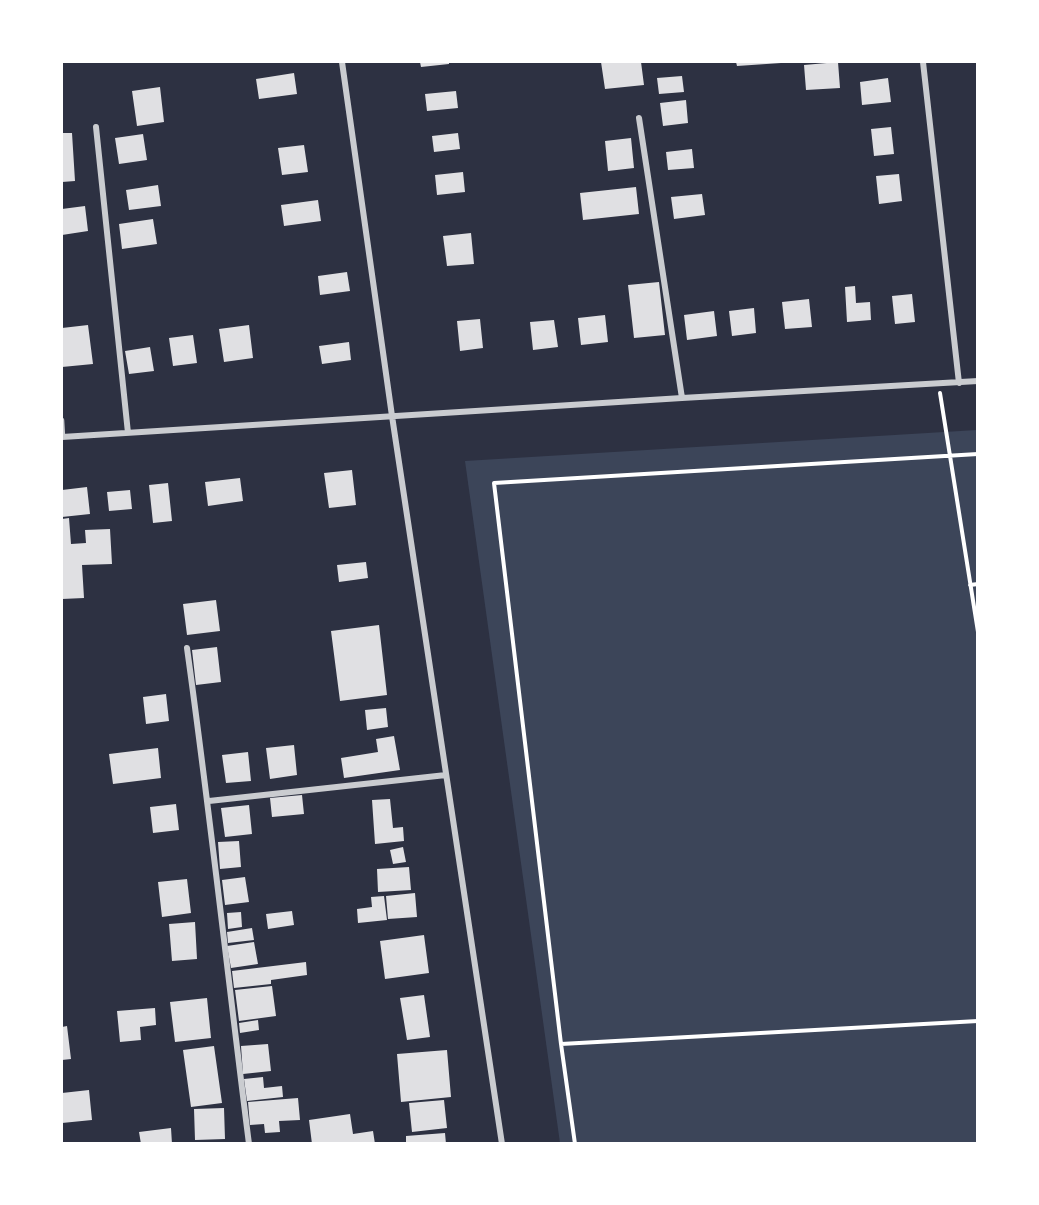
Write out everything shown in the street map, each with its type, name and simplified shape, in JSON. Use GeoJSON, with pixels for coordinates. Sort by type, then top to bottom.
{"type":"FeatureCollection","features":[{"type":"Feature","properties":{"kind":"street"},"geometry":{"type":"LineString","coordinates":[[342,62],[392,416],[502,1143]]}},
{"type":"Feature","properties":{"kind":"street"},"geometry":{"type":"LineString","coordinates":[[923,62],[959,383]]}},
{"type":"Feature","properties":{"kind":"street"},"geometry":{"type":"LineString","coordinates":[[639,118],[682,398]]}},
{"type":"Feature","properties":{"kind":"street"},"geometry":{"type":"LineString","coordinates":[[96,127],[128,433]]}},
{"type":"Feature","properties":{"kind":"street"},"geometry":{"type":"LineString","coordinates":[[62,437],[978,381]]}},
{"type":"Feature","properties":{"kind":"street"},"geometry":{"type":"LineString","coordinates":[[187,648],[208,801],[228,986],[249,1143]]}},
{"type":"Feature","properties":{"kind":"street"},"geometry":{"type":"LineString","coordinates":[[208,801],[446,775]]}},
{"type":"Feature","properties":{"kind":"lane"},"geometry":{"type":"LineString","coordinates":[[62,420],[62,437]]}},
{"type":"Feature","properties":{"kind":"path"},"geometry":{"type":"LineString","coordinates":[[938,384],[978,632]]}},
{"type":"Feature","properties":{"kind":"path"},"geometry":{"type":"LineString","coordinates":[[575,1143],[561,1044],[494,483],[978,454]]}},
{"type":"Feature","properties":{"kind":"path"},"geometry":{"type":"LineString","coordinates":[[970,585],[978,584]]}},
{"type":"Feature","properties":{"kind":"path"},"geometry":{"type":"LineString","coordinates":[[561,1044],[978,1021]]}},
{"type":"Feature","properties":{"kind":"shaded area"},"geometry":{"type":"Polygon","coordinates":[[[977,430],[977,1143],[560,1143],[465,461],[977,430]]]}},
{"type":"Feature","properties":{"kind":"building"},"geometry":{"type":"Polygon","coordinates":[[[420,62],[449,62],[449,64],[421,67],[420,62]]]}},
{"type":"Feature","properties":{"kind":"building"},"geometry":{"type":"Polygon","coordinates":[[[601,62],[641,62],[644,85],[605,89],[601,62]]]}},
{"type":"Feature","properties":{"kind":"building"},"geometry":{"type":"Polygon","coordinates":[[[736,62],[781,62],[781,63],[737,66],[736,62]]]}},
{"type":"Feature","properties":{"kind":"building"},"geometry":{"type":"Polygon","coordinates":[[[838,62],[840,88],[806,90],[804,65],[838,62]]]}},
{"type":"Feature","properties":{"kind":"building"},"geometry":{"type":"Polygon","coordinates":[[[294,73],[297,94],[259,99],[256,79],[294,73]]]}},
{"type":"Feature","properties":{"kind":"building"},"geometry":{"type":"Polygon","coordinates":[[[682,76],[684,92],[659,94],[657,78],[682,76]]]}},
{"type":"Feature","properties":{"kind":"building"},"geometry":{"type":"Polygon","coordinates":[[[888,78],[891,102],[862,105],[860,82],[888,78]]]}},
{"type":"Feature","properties":{"kind":"building"},"geometry":{"type":"Polygon","coordinates":[[[160,87],[164,122],[137,126],[132,91],[160,87]]]}},
{"type":"Feature","properties":{"kind":"building"},"geometry":{"type":"Polygon","coordinates":[[[456,91],[458,108],[427,111],[425,94],[456,91]]]}},
{"type":"Feature","properties":{"kind":"building"},"geometry":{"type":"Polygon","coordinates":[[[686,100],[688,123],[663,126],[660,103],[686,100]]]}},
{"type":"Feature","properties":{"kind":"building"},"geometry":{"type":"Polygon","coordinates":[[[891,127],[894,154],[874,156],[871,129],[891,127]]]}},
{"type":"Feature","properties":{"kind":"building"},"geometry":{"type":"Polygon","coordinates":[[[62,133],[72,133],[75,181],[62,182],[62,133]]]}},
{"type":"Feature","properties":{"kind":"building"},"geometry":{"type":"Polygon","coordinates":[[[458,133],[460,149],[434,152],[432,136],[458,133]]]}},
{"type":"Feature","properties":{"kind":"building"},"geometry":{"type":"Polygon","coordinates":[[[143,134],[147,160],[119,164],[115,138],[143,134]]]}},
{"type":"Feature","properties":{"kind":"building"},"geometry":{"type":"Polygon","coordinates":[[[631,138],[634,168],[608,171],[605,141],[631,138]]]}},
{"type":"Feature","properties":{"kind":"building"},"geometry":{"type":"Polygon","coordinates":[[[304,145],[308,172],[282,175],[278,148],[304,145]]]}},
{"type":"Feature","properties":{"kind":"building"},"geometry":{"type":"Polygon","coordinates":[[[692,149],[694,168],[668,170],[666,152],[692,149]]]}},
{"type":"Feature","properties":{"kind":"building"},"geometry":{"type":"Polygon","coordinates":[[[463,172],[465,192],[437,195],[435,175],[463,172]]]}},
{"type":"Feature","properties":{"kind":"building"},"geometry":{"type":"Polygon","coordinates":[[[899,174],[902,201],[879,204],[876,176],[899,174]]]}},
{"type":"Feature","properties":{"kind":"building"},"geometry":{"type":"Polygon","coordinates":[[[158,185],[161,206],[129,210],[126,190],[158,185]]]}},
{"type":"Feature","properties":{"kind":"building"},"geometry":{"type":"Polygon","coordinates":[[[636,187],[639,214],[583,220],[580,193],[636,187]]]}},
{"type":"Feature","properties":{"kind":"building"},"geometry":{"type":"Polygon","coordinates":[[[702,194],[705,215],[674,219],[671,197],[702,194]]]}},
{"type":"Feature","properties":{"kind":"building"},"geometry":{"type":"Polygon","coordinates":[[[318,200],[321,221],[284,226],[281,205],[318,200]]]}},
{"type":"Feature","properties":{"kind":"building"},"geometry":{"type":"Polygon","coordinates":[[[85,206],[88,231],[62,235],[62,209],[85,206]]]}},
{"type":"Feature","properties":{"kind":"building"},"geometry":{"type":"Polygon","coordinates":[[[153,219],[157,244],[122,249],[119,224],[153,219]]]}},
{"type":"Feature","properties":{"kind":"building"},"geometry":{"type":"Polygon","coordinates":[[[471,233],[474,264],[447,266],[443,236],[471,233]]]}},
{"type":"Feature","properties":{"kind":"building"},"geometry":{"type":"Polygon","coordinates":[[[347,272],[350,291],[320,295],[318,276],[347,272]]]}},
{"type":"Feature","properties":{"kind":"building"},"geometry":{"type":"Polygon","coordinates":[[[659,282],[665,335],[634,338],[628,285],[659,282]]]}},
{"type":"Feature","properties":{"kind":"building"},"geometry":{"type":"Polygon","coordinates":[[[855,286],[856,303],[870,302],[871,320],[847,322],[845,287],[855,286]]]}},
{"type":"Feature","properties":{"kind":"building"},"geometry":{"type":"Polygon","coordinates":[[[912,294],[915,322],[895,324],[892,296],[912,294]]]}},
{"type":"Feature","properties":{"kind":"building"},"geometry":{"type":"Polygon","coordinates":[[[809,299],[812,327],[785,329],[782,302],[809,299]]]}},
{"type":"Feature","properties":{"kind":"building"},"geometry":{"type":"Polygon","coordinates":[[[754,308],[756,333],[732,336],[729,311],[754,308]]]}},
{"type":"Feature","properties":{"kind":"building"},"geometry":{"type":"Polygon","coordinates":[[[714,311],[717,336],[687,340],[684,315],[714,311]]]}},
{"type":"Feature","properties":{"kind":"building"},"geometry":{"type":"Polygon","coordinates":[[[605,315],[608,342],[581,345],[578,318],[605,315]]]}},
{"type":"Feature","properties":{"kind":"building"},"geometry":{"type":"Polygon","coordinates":[[[480,319],[483,348],[460,351],[457,321],[480,319]]]}},
{"type":"Feature","properties":{"kind":"building"},"geometry":{"type":"Polygon","coordinates":[[[554,320],[558,347],[533,350],[530,322],[554,320]]]}},
{"type":"Feature","properties":{"kind":"building"},"geometry":{"type":"Polygon","coordinates":[[[88,325],[93,364],[62,367],[62,328],[88,325]]]}},
{"type":"Feature","properties":{"kind":"building"},"geometry":{"type":"Polygon","coordinates":[[[249,325],[253,358],[224,362],[219,329],[249,325]]]}},
{"type":"Feature","properties":{"kind":"building"},"geometry":{"type":"Polygon","coordinates":[[[193,335],[197,363],[173,366],[169,338],[193,335]]]}},
{"type":"Feature","properties":{"kind":"building"},"geometry":{"type":"Polygon","coordinates":[[[349,342],[351,360],[322,364],[319,346],[349,342]]]}},
{"type":"Feature","properties":{"kind":"building"},"geometry":{"type":"Polygon","coordinates":[[[150,347],[154,371],[129,374],[125,351],[150,347]]]}},
{"type":"Feature","properties":{"kind":"building"},"geometry":{"type":"Polygon","coordinates":[[[352,470],[356,505],[329,508],[324,473],[352,470]]]}},
{"type":"Feature","properties":{"kind":"building"},"geometry":{"type":"Polygon","coordinates":[[[240,478],[243,501],[208,506],[205,482],[240,478]]]}},
{"type":"Feature","properties":{"kind":"building"},"geometry":{"type":"Polygon","coordinates":[[[168,483],[172,521],[153,523],[149,485],[168,483]]]}},
{"type":"Feature","properties":{"kind":"building"},"geometry":{"type":"Polygon","coordinates":[[[87,487],[90,514],[62,517],[62,490],[87,487]]]}},
{"type":"Feature","properties":{"kind":"building"},"geometry":{"type":"Polygon","coordinates":[[[130,490],[132,509],[109,511],[107,492],[130,490]]]}},
{"type":"Feature","properties":{"kind":"building"},"geometry":{"type":"Polygon","coordinates":[[[69,518],[71,544],[86,543],[85,530],[110,529],[112,564],[82,565],[84,598],[62,599],[62,519],[69,518]]]}},
{"type":"Feature","properties":{"kind":"building"},"geometry":{"type":"Polygon","coordinates":[[[366,562],[368,578],[339,582],[337,565],[366,562]]]}},
{"type":"Feature","properties":{"kind":"building"},"geometry":{"type":"Polygon","coordinates":[[[216,600],[220,631],[187,635],[183,604],[216,600]]]}},
{"type":"Feature","properties":{"kind":"building"},"geometry":{"type":"Polygon","coordinates":[[[379,625],[387,695],[340,701],[331,631],[379,625]]]}},
{"type":"Feature","properties":{"kind":"building"},"geometry":{"type":"Polygon","coordinates":[[[217,647],[221,682],[196,685],[192,650],[217,647]]]}},
{"type":"Feature","properties":{"kind":"building"},"geometry":{"type":"Polygon","coordinates":[[[166,694],[169,721],[146,724],[143,697],[166,694]]]}},
{"type":"Feature","properties":{"kind":"building"},"geometry":{"type":"Polygon","coordinates":[[[386,708],[388,727],[367,730],[365,710],[386,708]]]}},
{"type":"Feature","properties":{"kind":"building"},"geometry":{"type":"Polygon","coordinates":[[[394,736],[400,770],[344,778],[341,758],[378,752],[376,739],[394,736]]]}},
{"type":"Feature","properties":{"kind":"building"},"geometry":{"type":"Polygon","coordinates":[[[294,745],[297,775],[270,779],[266,748],[294,745]]]}},
{"type":"Feature","properties":{"kind":"building"},"geometry":{"type":"Polygon","coordinates":[[[158,748],[161,778],[113,784],[109,754],[158,748]]]}},
{"type":"Feature","properties":{"kind":"building"},"geometry":{"type":"Polygon","coordinates":[[[248,752],[251,781],[226,783],[222,755],[248,752]]]}},
{"type":"Feature","properties":{"kind":"building"},"geometry":{"type":"Polygon","coordinates":[[[302,795],[304,814],[272,817],[270,798],[302,795]]]}},
{"type":"Feature","properties":{"kind":"building"},"geometry":{"type":"Polygon","coordinates":[[[390,799],[393,828],[403,827],[404,841],[375,844],[372,800],[390,799]]]}},
{"type":"Feature","properties":{"kind":"building"},"geometry":{"type":"Polygon","coordinates":[[[176,804],[179,830],[153,833],[150,807],[176,804]]]}},
{"type":"Feature","properties":{"kind":"building"},"geometry":{"type":"Polygon","coordinates":[[[249,805],[252,834],[225,837],[221,808],[249,805]]]}},
{"type":"Feature","properties":{"kind":"building"},"geometry":{"type":"Polygon","coordinates":[[[239,841],[241,867],[220,869],[218,842],[239,841]]]}},
{"type":"Feature","properties":{"kind":"building"},"geometry":{"type":"Polygon","coordinates":[[[403,847],[406,862],[393,864],[390,850],[403,847]]]}},
{"type":"Feature","properties":{"kind":"building"},"geometry":{"type":"Polygon","coordinates":[[[409,867],[411,890],[378,892],[377,869],[409,867]]]}},
{"type":"Feature","properties":{"kind":"building"},"geometry":{"type":"Polygon","coordinates":[[[245,877],[249,902],[225,905],[222,880],[245,877]]]}},
{"type":"Feature","properties":{"kind":"building"},"geometry":{"type":"Polygon","coordinates":[[[187,879],[191,913],[162,917],[158,882],[187,879]]]}},
{"type":"Feature","properties":{"kind":"building"},"geometry":{"type":"Polygon","coordinates":[[[415,893],[417,917],[388,919],[386,896],[415,893]]]}},
{"type":"Feature","properties":{"kind":"building"},"geometry":{"type":"Polygon","coordinates":[[[384,896],[387,920],[358,923],[357,909],[372,907],[371,897],[384,896]]]}},
{"type":"Feature","properties":{"kind":"building"},"geometry":{"type":"Polygon","coordinates":[[[292,911],[294,925],[268,929],[266,914],[292,911]]]}},
{"type":"Feature","properties":{"kind":"building"},"geometry":{"type":"Polygon","coordinates":[[[241,912],[242,927],[228,929],[227,913],[241,912]]]}},
{"type":"Feature","properties":{"kind":"building"},"geometry":{"type":"Polygon","coordinates":[[[195,922],[197,959],[172,961],[169,924],[195,922]]]}},
{"type":"Feature","properties":{"kind":"building"},"geometry":{"type":"Polygon","coordinates":[[[252,928],[254,940],[228,943],[227,932],[252,928]]]}},
{"type":"Feature","properties":{"kind":"building"},"geometry":{"type":"Polygon","coordinates":[[[424,935],[429,973],[385,979],[380,941],[424,935]]]}},
{"type":"Feature","properties":{"kind":"building"},"geometry":{"type":"Polygon","coordinates":[[[254,942],[258,964],[231,968],[227,946],[254,942]]]}},
{"type":"Feature","properties":{"kind":"building"},"geometry":{"type":"Polygon","coordinates":[[[306,962],[307,975],[271,980],[271,984],[234,988],[232,971],[306,962]]]}},
{"type":"Feature","properties":{"kind":"building"},"geometry":{"type":"Polygon","coordinates":[[[272,986],[276,1016],[239,1021],[235,990],[272,986]]]}},
{"type":"Feature","properties":{"kind":"building"},"geometry":{"type":"Polygon","coordinates":[[[424,995],[430,1037],[407,1040],[400,998],[424,995]]]}},
{"type":"Feature","properties":{"kind":"building"},"geometry":{"type":"Polygon","coordinates":[[[207,998],[211,1038],[175,1042],[170,1002],[207,998]]]}},
{"type":"Feature","properties":{"kind":"building"},"geometry":{"type":"Polygon","coordinates":[[[155,1008],[156,1025],[140,1027],[141,1040],[120,1042],[117,1011],[155,1008]]]}},
{"type":"Feature","properties":{"kind":"building"},"geometry":{"type":"Polygon","coordinates":[[[258,1020],[259,1030],[240,1033],[239,1023],[258,1020]]]}},
{"type":"Feature","properties":{"kind":"building"},"geometry":{"type":"Polygon","coordinates":[[[67,1026],[71,1059],[62,1060],[62,1027],[67,1026]]]}},
{"type":"Feature","properties":{"kind":"building"},"geometry":{"type":"Polygon","coordinates":[[[268,1044],[271,1071],[243,1074],[241,1046],[268,1044]]]}},
{"type":"Feature","properties":{"kind":"building"},"geometry":{"type":"Polygon","coordinates":[[[214,1046],[222,1103],[191,1107],[183,1050],[214,1046]]]}},
{"type":"Feature","properties":{"kind":"building"},"geometry":{"type":"Polygon","coordinates":[[[447,1050],[451,1097],[401,1102],[397,1054],[447,1050]]]}},
{"type":"Feature","properties":{"kind":"building"},"geometry":{"type":"Polygon","coordinates":[[[263,1077],[264,1088],[282,1086],[283,1097],[247,1101],[244,1079],[263,1077]]]}},
{"type":"Feature","properties":{"kind":"building"},"geometry":{"type":"Polygon","coordinates":[[[89,1090],[92,1120],[62,1123],[62,1093],[89,1090]]]}},
{"type":"Feature","properties":{"kind":"building"},"geometry":{"type":"Polygon","coordinates":[[[298,1098],[300,1120],[279,1121],[280,1132],[265,1133],[264,1124],[250,1125],[248,1102],[298,1098]]]}},
{"type":"Feature","properties":{"kind":"building"},"geometry":{"type":"Polygon","coordinates":[[[444,1100],[447,1128],[412,1132],[409,1103],[444,1100]]]}},
{"type":"Feature","properties":{"kind":"building"},"geometry":{"type":"Polygon","coordinates":[[[224,1108],[225,1139],[195,1140],[194,1109],[224,1108]]]}},
{"type":"Feature","properties":{"kind":"building"},"geometry":{"type":"Polygon","coordinates":[[[350,1114],[353,1134],[373,1131],[375,1144],[312,1144],[309,1120],[350,1114]]]}},
{"type":"Feature","properties":{"kind":"building"},"geometry":{"type":"Polygon","coordinates":[[[171,1128],[172,1144],[141,1144],[139,1132],[171,1128]]]}},
{"type":"Feature","properties":{"kind":"building"},"geometry":{"type":"Polygon","coordinates":[[[445,1133],[446,1144],[406,1144],[406,1136],[445,1133]]]}}]}
